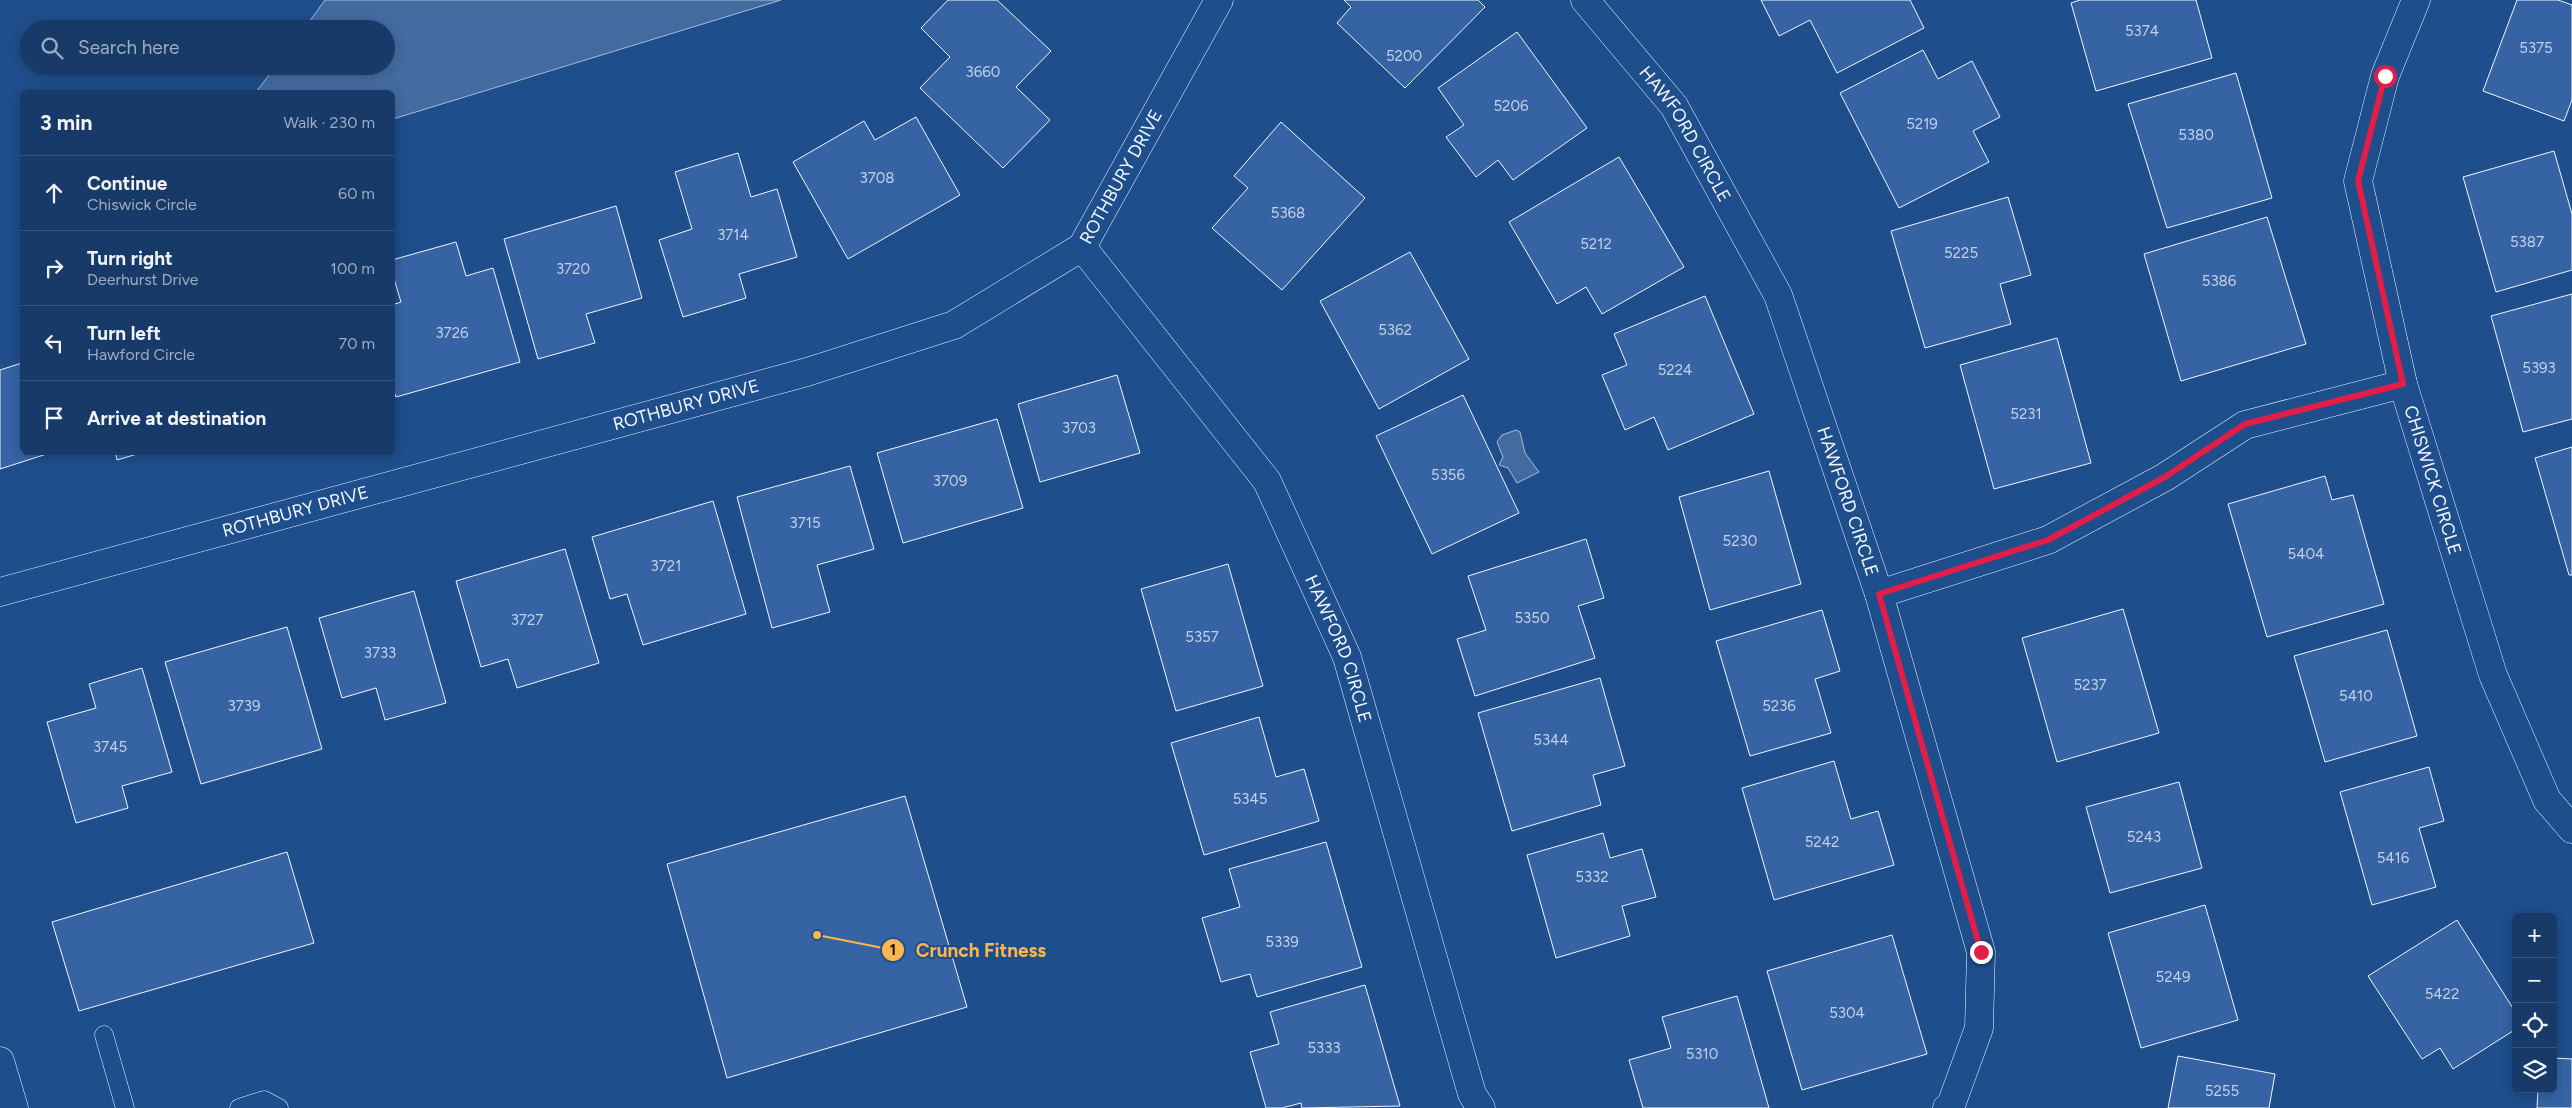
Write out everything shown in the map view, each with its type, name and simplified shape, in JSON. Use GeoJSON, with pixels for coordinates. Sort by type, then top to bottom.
{"type":"FeatureCollection","features":[{"type":"Feature","properties":{"kind":"street","name":"ROTHBURY DRIVE"},"geometry":{"type":"LineString","coordinates":[[0,592],[807,372],[954,325],[1082,247],[1219,0]]}},
{"type":"Feature","properties":{"kind":"street","name":"HAWFORD CIRCLE"},"geometry":{"type":"LineString","coordinates":[[1585,0],[1674,106],[1778,295],[1879,594],[1981,952],[1979,1028],[1951,1105],[1947,1108]]}},
{"type":"Feature","properties":{"kind":"street","name":"CHISWICK CIRCLE"},"geometry":{"type":"LineString","coordinates":[[2416,0],[2385,76],[2358,181],[2403,384],[2494,675],[2548,800],[2572,828]]}},
{"type":"Feature","properties":{"kind":"street","name":"HAWFORD CIRCLE"},"geometry":{"type":"LineString","coordinates":[[1082,247],[1267,481],[1347,657],[1472,1094],[1481,1108]]}},
{"type":"Feature","properties":{"kind":"street"},"geometry":{"type":"LineString","coordinates":[[1879,594],[2048,540],[2165,477],[2245,424],[2403,384]]}},
{"type":"Feature","properties":{"kind":"street"},"geometry":{"type":"LineString","coordinates":[[0,1061],[14,1108]]}},
{"type":"Feature","properties":{"kind":"lane"},"geometry":{"type":"LineString","coordinates":[[104,1035],[125,1108]]}},
{"type":"Feature","properties":{"kind":"lane"},"geometry":{"type":"LineString","coordinates":[[239,1108],[264,1100],[279,1108]]}},
{"type":"Feature","properties":{"kind":"water"},"geometry":{"type":"Polygon","coordinates":[[[325,0],[781,0],[395,118],[395,90],[258,90],[269,75],[395,75],[395,20],[311,20],[325,0]]]}},
{"type":"Feature","properties":{"kind":"water"},"geometry":{"type":"Polygon","coordinates":[[[1516,430],[1520,432],[1525,453],[1539,472],[1517,483],[1508,468],[1499,465],[1503,457],[1497,442],[1502,435],[1516,430]]]}},
{"type":"Feature","properties":{"kind":"building"},"geometry":{"type":"Polygon","coordinates":[[[948,0],[997,0],[1051,51],[1016,87],[1050,120],[1003,168],[920,88],[950,57],[921,28],[948,0]]]}},
{"type":"Feature","properties":{"kind":"building"},"geometry":{"type":"Polygon","coordinates":[[[1344,0],[1478,0],[1485,7],[1405,88],[1337,23],[1351,7],[1344,0]]]}},
{"type":"Feature","properties":{"kind":"building"},"geometry":{"type":"Polygon","coordinates":[[[1761,0],[1910,0],[1924,28],[1837,73],[1810,20],[1779,36],[1761,0]]]}},
{"type":"Feature","properties":{"kind":"building"},"geometry":{"type":"Polygon","coordinates":[[[2080,0],[2196,0],[2212,58],[2096,91],[2071,3],[2080,0]]]}},
{"type":"Feature","properties":{"kind":"building"},"geometry":{"type":"Polygon","coordinates":[[[2517,0],[2558,0],[2572,5],[2572,100],[2564,121],[2483,91],[2517,0]]]}},
{"type":"Feature","properties":{"kind":"building"},"geometry":{"type":"Polygon","coordinates":[[[1517,32],[1587,128],[1513,180],[1498,160],[1476,177],[1446,137],[1464,125],[1438,88],[1517,32]]]}},
{"type":"Feature","properties":{"kind":"building"},"geometry":{"type":"Polygon","coordinates":[[[1923,50],[1938,79],[1972,61],[2000,117],[1973,131],[1989,162],[1899,208],[1840,93],[1923,50]]]}},
{"type":"Feature","properties":{"kind":"building"},"geometry":{"type":"Polygon","coordinates":[[[2236,73],[2272,198],[2167,228],[2128,104],[2236,73]]]}},
{"type":"Feature","properties":{"kind":"building"},"geometry":{"type":"Polygon","coordinates":[[[916,117],[960,195],[848,259],[793,162],[864,121],[875,140],[916,117]]]}},
{"type":"Feature","properties":{"kind":"building"},"geometry":{"type":"Polygon","coordinates":[[[1281,122],[1365,198],[1282,290],[1212,228],[1248,188],[1234,176],[1281,122]]]}},
{"type":"Feature","properties":{"kind":"building"},"geometry":{"type":"Polygon","coordinates":[[[2554,151],[2572,214],[2572,270],[2496,292],[2463,177],[2554,151]]]}},
{"type":"Feature","properties":{"kind":"building"},"geometry":{"type":"Polygon","coordinates":[[[738,153],[751,197],[777,189],[797,257],[739,274],[746,298],[683,317],[659,240],[692,229],[675,172],[738,153]]]}},
{"type":"Feature","properties":{"kind":"building"},"geometry":{"type":"Polygon","coordinates":[[[1619,157],[1684,267],[1602,314],[1586,287],[1557,304],[1509,222],[1619,157]]]}},
{"type":"Feature","properties":{"kind":"building"},"geometry":{"type":"Polygon","coordinates":[[[2008,197],[2031,275],[2000,284],[2011,324],[1925,348],[1891,231],[2008,197]]]}},
{"type":"Feature","properties":{"kind":"building"},"geometry":{"type":"Polygon","coordinates":[[[616,206],[642,298],[586,314],[595,343],[538,359],[504,239],[616,206]]]}},
{"type":"Feature","properties":{"kind":"building"},"geometry":{"type":"Polygon","coordinates":[[[2267,217],[2306,344],[2181,381],[2144,254],[2267,217]]]}},
{"type":"Feature","properties":{"kind":"building"},"geometry":{"type":"Polygon","coordinates":[[[456,242],[466,276],[493,268],[520,362],[396,397],[395,304],[401,302],[395,282],[395,259],[456,242]]]}},
{"type":"Feature","properties":{"kind":"building"},"geometry":{"type":"Polygon","coordinates":[[[1410,252],[1469,359],[1379,409],[1320,301],[1410,252]]]}},
{"type":"Feature","properties":{"kind":"building"},"geometry":{"type":"Polygon","coordinates":[[[2572,294],[2572,419],[2523,432],[2491,316],[2572,294]]]}},
{"type":"Feature","properties":{"kind":"building"},"geometry":{"type":"Polygon","coordinates":[[[1705,296],[1754,414],[1668,450],[1654,417],[1625,430],[1602,375],[1627,365],[1614,334],[1705,296]]]}},
{"type":"Feature","properties":{"kind":"building"},"geometry":{"type":"Polygon","coordinates":[[[2057,338],[2091,463],[1994,489],[1960,365],[2057,338]]]}},
{"type":"Feature","properties":{"kind":"building"},"geometry":{"type":"Polygon","coordinates":[[[20,364],[20,455],[44,455],[0,469],[0,370],[20,364]]]}},
{"type":"Feature","properties":{"kind":"building"},"geometry":{"type":"Polygon","coordinates":[[[1117,375],[1140,453],[1040,482],[1018,404],[1117,375]]]}},
{"type":"Feature","properties":{"kind":"building"},"geometry":{"type":"Polygon","coordinates":[[[1463,395],[1519,513],[1432,554],[1376,436],[1463,395]]]}},
{"type":"Feature","properties":{"kind":"building"},"geometry":{"type":"Polygon","coordinates":[[[997,419],[1023,508],[903,543],[877,453],[997,419]]]}},
{"type":"Feature","properties":{"kind":"building"},"geometry":{"type":"Polygon","coordinates":[[[2572,447],[2572,575],[2569,575],[2535,458],[2572,447]]]}},
{"type":"Feature","properties":{"kind":"building"},"geometry":{"type":"Polygon","coordinates":[[[116,455],[134,455],[117,460],[116,455]]]}},
{"type":"Feature","properties":{"kind":"building"},"geometry":{"type":"Polygon","coordinates":[[[850,466],[874,549],[817,565],[830,612],[772,628],[737,497],[850,466]]]}},
{"type":"Feature","properties":{"kind":"building"},"geometry":{"type":"Polygon","coordinates":[[[1769,471],[1801,584],[1710,610],[1679,497],[1769,471]]]}},
{"type":"Feature","properties":{"kind":"building"},"geometry":{"type":"Polygon","coordinates":[[[2325,476],[2332,500],[2353,495],[2384,604],[2267,637],[2228,504],[2325,476]]]}},
{"type":"Feature","properties":{"kind":"building"},"geometry":{"type":"Polygon","coordinates":[[[713,501],[746,614],[643,645],[627,594],[610,599],[592,537],[713,501]]]}},
{"type":"Feature","properties":{"kind":"building"},"geometry":{"type":"Polygon","coordinates":[[[1586,539],[1604,598],[1578,606],[1595,658],[1475,696],[1457,639],[1486,630],[1468,576],[1586,539]]]}},
{"type":"Feature","properties":{"kind":"building"},"geometry":{"type":"Polygon","coordinates":[[[565,549],[599,663],[517,688],[508,659],[481,667],[456,581],[565,549]]]}},
{"type":"Feature","properties":{"kind":"building"},"geometry":{"type":"Polygon","coordinates":[[[1228,564],[1263,686],[1176,711],[1141,589],[1228,564]]]}},
{"type":"Feature","properties":{"kind":"building"},"geometry":{"type":"Polygon","coordinates":[[[414,591],[446,703],[385,720],[376,688],[342,698],[319,618],[414,591]]]}},
{"type":"Feature","properties":{"kind":"building"},"geometry":{"type":"Polygon","coordinates":[[[2123,609],[2159,733],[2057,762],[2022,638],[2123,609]]]}},
{"type":"Feature","properties":{"kind":"building"},"geometry":{"type":"Polygon","coordinates":[[[1822,610],[1840,671],[1815,679],[1831,733],[1750,756],[1716,641],[1822,610]]]}},
{"type":"Feature","properties":{"kind":"building"},"geometry":{"type":"Polygon","coordinates":[[[287,627],[322,749],[201,784],[165,662],[287,627]]]}},
{"type":"Feature","properties":{"kind":"building"},"geometry":{"type":"Polygon","coordinates":[[[2387,630],[2417,736],[2325,762],[2294,656],[2387,630]]]}},
{"type":"Feature","properties":{"kind":"building"},"geometry":{"type":"Polygon","coordinates":[[[142,668],[172,772],[122,786],[128,808],[76,823],[47,722],[96,708],[89,684],[142,668]]]}},
{"type":"Feature","properties":{"kind":"building"},"geometry":{"type":"Polygon","coordinates":[[[1600,678],[1625,766],[1593,775],[1601,805],[1512,831],[1478,713],[1600,678]]]}},
{"type":"Feature","properties":{"kind":"building"},"geometry":{"type":"Polygon","coordinates":[[[1259,717],[1276,777],[1304,769],[1319,821],[1204,855],[1171,743],[1259,717]]]}},
{"type":"Feature","properties":{"kind":"building"},"geometry":{"type":"Polygon","coordinates":[[[1834,761],[1851,819],[1878,811],[1894,865],[1774,900],[1742,788],[1834,761]]]}},
{"type":"Feature","properties":{"kind":"building"},"geometry":{"type":"Polygon","coordinates":[[[2429,767],[2444,821],[2419,828],[2436,887],[2372,905],[2340,792],[2429,767]]]}},
{"type":"Feature","properties":{"kind":"building"},"geometry":{"type":"Polygon","coordinates":[[[2179,782],[2202,868],[2110,893],[2086,807],[2179,782]]]}},
{"type":"Feature","properties":{"kind":"building"},"geometry":{"type":"Polygon","coordinates":[[[905,796],[967,1007],[727,1078],[667,864],[905,796]]]}},
{"type":"Feature","properties":{"kind":"building"},"geometry":{"type":"Polygon","coordinates":[[[1603,833],[1610,858],[1642,849],[1656,897],[1622,906],[1630,936],[1556,958],[1527,855],[1603,833]]]}},
{"type":"Feature","properties":{"kind":"building"},"geometry":{"type":"Polygon","coordinates":[[[1326,842],[1362,967],[1257,997],[1250,974],[1221,982],[1202,918],[1240,907],[1229,869],[1326,842]]]}},
{"type":"Feature","properties":{"kind":"building"},"geometry":{"type":"Polygon","coordinates":[[[287,852],[314,943],[79,1011],[52,922],[287,852]]]}},
{"type":"Feature","properties":{"kind":"building"},"geometry":{"type":"Polygon","coordinates":[[[2205,905],[2238,1020],[2141,1048],[2108,933],[2205,905]]]}},
{"type":"Feature","properties":{"kind":"building"},"geometry":{"type":"Polygon","coordinates":[[[2457,920],[2512,1007],[2512,1032],[2453,1069],[2440,1048],[2422,1059],[2368,976],[2457,920]]]}},
{"type":"Feature","properties":{"kind":"building"},"geometry":{"type":"Polygon","coordinates":[[[1892,935],[1927,1054],[1802,1090],[1767,971],[1892,935]]]}},
{"type":"Feature","properties":{"kind":"building"},"geometry":{"type":"Polygon","coordinates":[[[1365,985],[1400,1106],[1302,1108],[1301,1103],[1282,1108],[1266,1108],[1250,1052],[1279,1044],[1270,1012],[1365,985]]]}},
{"type":"Feature","properties":{"kind":"building"},"geometry":{"type":"Polygon","coordinates":[[[1737,996],[1769,1108],[1643,1108],[1629,1060],[1671,1048],[1662,1017],[1737,996]]]}},
{"type":"Feature","properties":{"kind":"building"},"geometry":{"type":"Polygon","coordinates":[[[2178,1056],[2275,1074],[2269,1108],[2168,1108],[2178,1056]]]}},
{"type":"Feature","properties":{"kind":"building"},"geometry":{"type":"Polygon","coordinates":[[[2557,1058],[2572,1059],[2572,1108],[2537,1108],[2538,1093],[2557,1093],[2557,1058]]]}},
{"type":"Feature","properties":{"kind":"place","name":"Crunch Fitness"},"geometry":{"type":"Point","coordinates":[817,935]}},
{"type":"Feature","properties":{"kind":"route"},"geometry":{"type":"LineString","coordinates":[[1981,952],[1879,594],[2048,540],[2165,477],[2245,424],[2403,384],[2358,181],[2385,76]]}}]}
